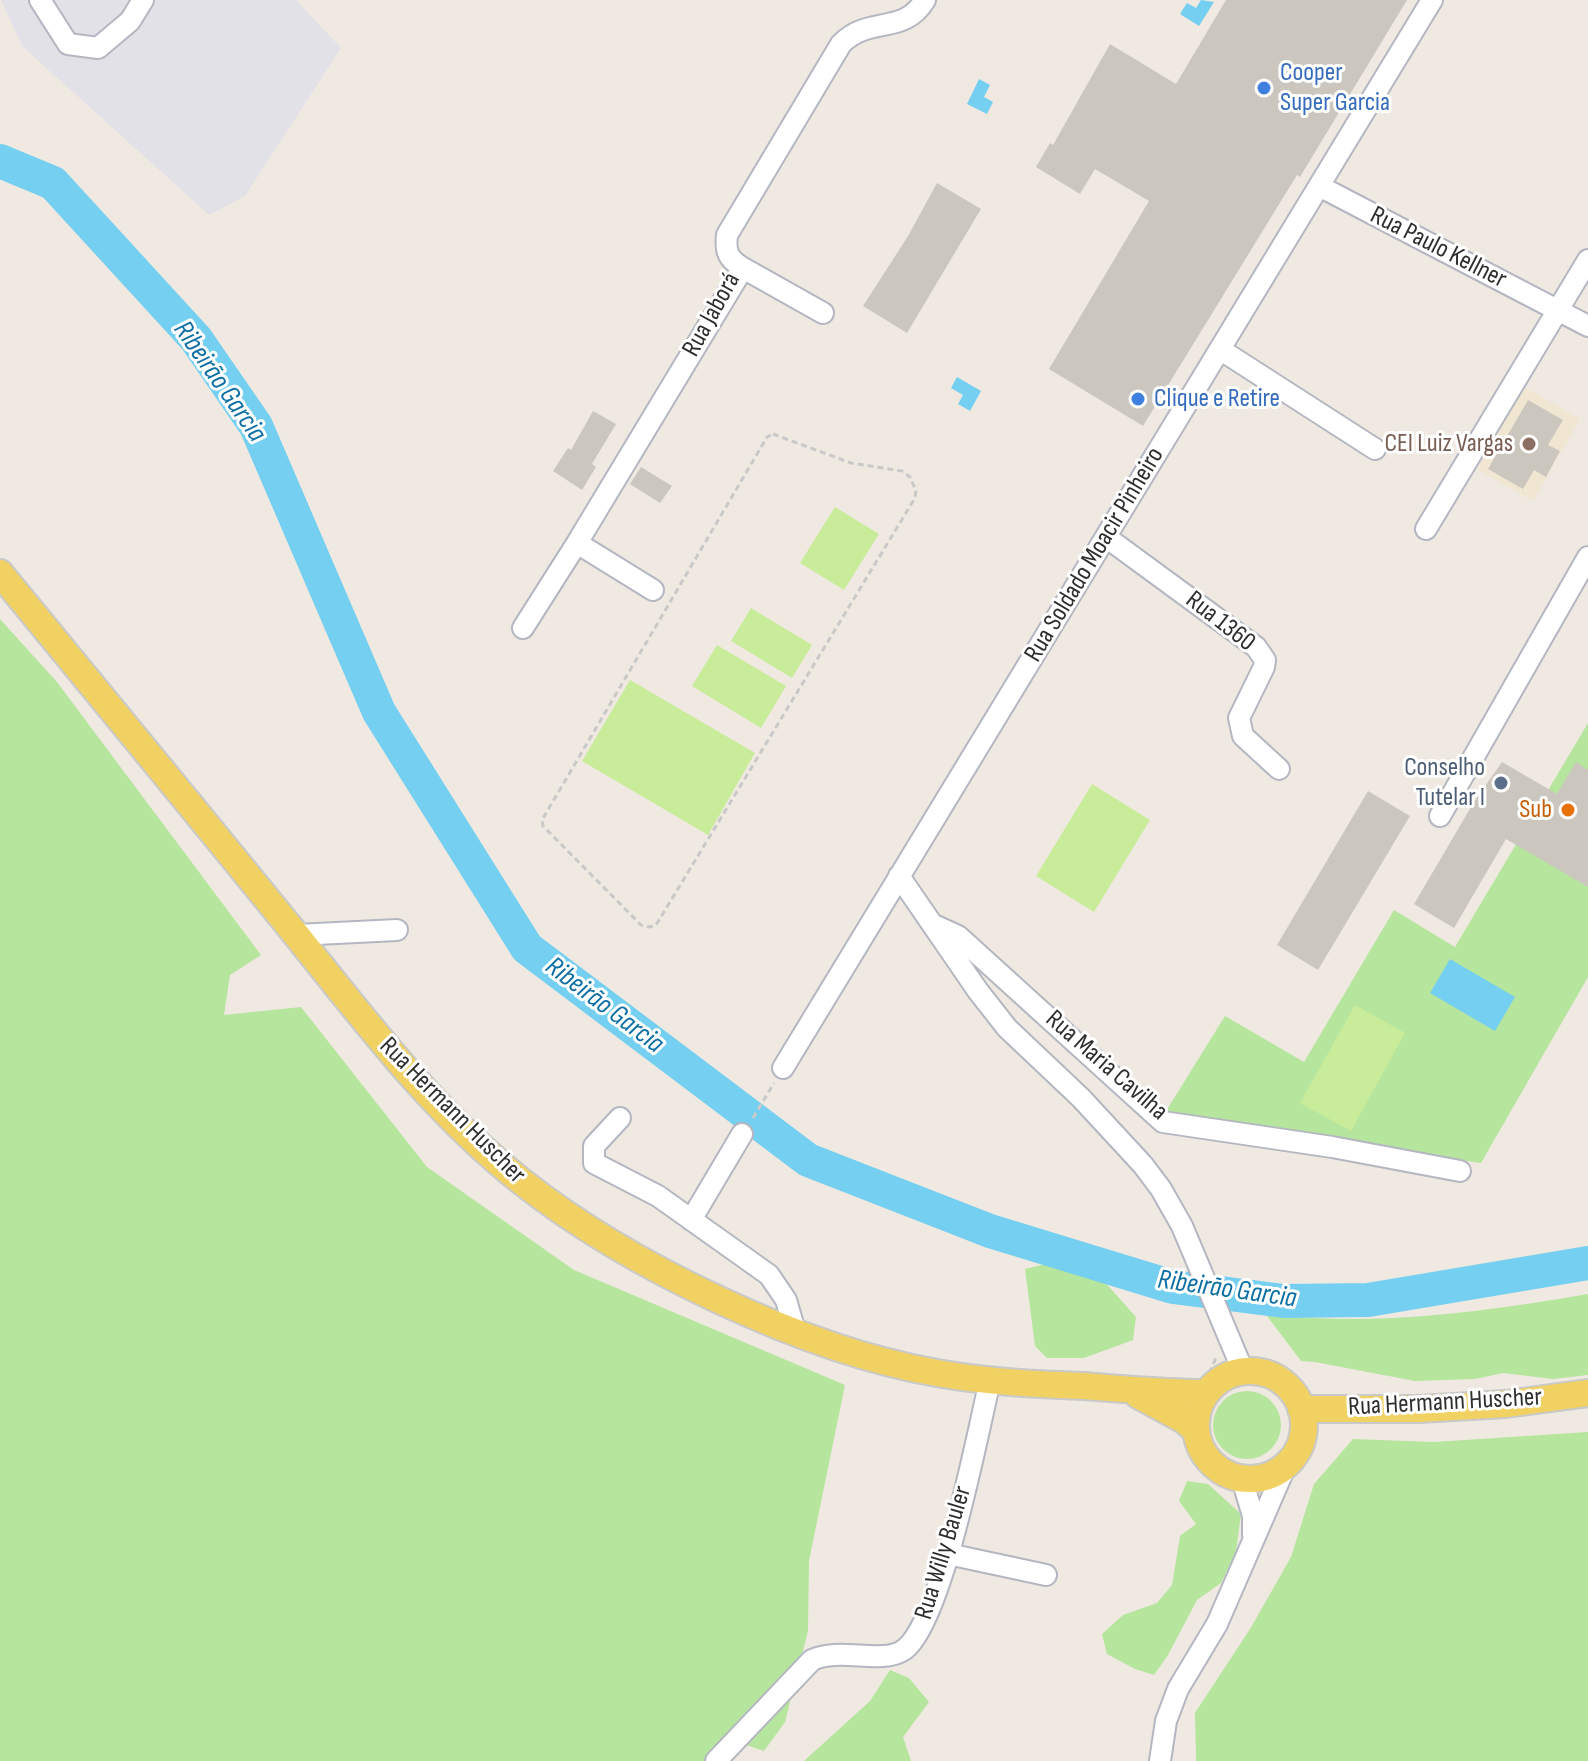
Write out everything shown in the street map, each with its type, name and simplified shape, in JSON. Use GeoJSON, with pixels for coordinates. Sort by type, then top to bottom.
{"type":"FeatureCollection","features":[{"type":"Feature","properties":{"kind":"main road","name":"Rua Hermann Huscher"},"geometry":{"type":"LineString","coordinates":[[0,573],[367,1026],[465,1131],[519,1180],[578,1223],[730,1304],[862,1356],[935,1373],[990,1381],[1206,1393]]}},
{"type":"Feature","properties":{"kind":"main road"},"geometry":{"type":"LineString","coordinates":[[1243,1371],[1273,1376],[1285,1384],[1295,1396],[1304,1419],[1302,1439],[1286,1465],[1265,1477],[1242,1479],[1219,1470],[1208,1460],[1196,1431],[1197,1411],[1206,1393],[1223,1378],[1243,1371]]}},
{"type":"Feature","properties":{"kind":"main road","name":"Rua Hermann Huscher"},"geometry":{"type":"LineString","coordinates":[[1128,1389],[1184,1420],[1196,1431]]}},
{"type":"Feature","properties":{"kind":"main road","name":"Rua Hermann Huscher"},"geometry":{"type":"LineString","coordinates":[[1301,1409],[1419,1409],[1506,1404],[1588,1393]]}},
{"type":"Feature","properties":{"kind":"street"},"geometry":{"type":"LineString","coordinates":[[40,0],[68,44],[98,48],[130,21],[143,0]]}},
{"type":"Feature","properties":{"kind":"street","name":"Rua Jaborá"},"geometry":{"type":"LineString","coordinates":[[523,628],[743,268],[730,260],[726,249],[727,235],[841,44],[852,33],[907,20],[925,0]]}},
{"type":"Feature","properties":{"kind":"street","name":"Rua Soldado Moacir Pinheiro"},"geometry":{"type":"LineString","coordinates":[[783,1068],[1432,0]]}},
{"type":"Feature","properties":{"kind":"street","name":"Rua Paulo Kellner"},"geometry":{"type":"LineString","coordinates":[[1319,186],[1588,326]]}},
{"type":"Feature","properties":{"kind":"street"},"geometry":{"type":"LineString","coordinates":[[1426,529],[1588,260]]}},
{"type":"Feature","properties":{"kind":"street"},"geometry":{"type":"LineString","coordinates":[[743,268],[823,313]]}},
{"type":"Feature","properties":{"kind":"street"},"geometry":{"type":"LineString","coordinates":[[1221,350],[1375,449]]}},
{"type":"Feature","properties":{"kind":"street","name":"Rua 1360"},"geometry":{"type":"LineString","coordinates":[[1106,537],[1256,647],[1265,660],[1264,667],[1239,718],[1243,736],[1279,769]]}},
{"type":"Feature","properties":{"kind":"street"},"geometry":{"type":"LineString","coordinates":[[577,543],[653,590]]}},
{"type":"Feature","properties":{"kind":"street"},"geometry":{"type":"LineString","coordinates":[[1440,816],[1588,557]]}},
{"type":"Feature","properties":{"kind":"street","name":"Rua Maria Cavilha"},"geometry":{"type":"LineString","coordinates":[[899,876],[934,925],[958,936],[1163,1122],[1332,1147],[1460,1171]]}},
{"type":"Feature","properties":{"kind":"street"},"geometry":{"type":"LineString","coordinates":[[934,925],[1007,1028],[1081,1098],[1161,1189],[1182,1226],[1243,1371]]}},
{"type":"Feature","properties":{"kind":"street"},"geometry":{"type":"LineString","coordinates":[[296,935],[397,930]]}},
{"type":"Feature","properties":{"kind":"street"},"geometry":{"type":"LineString","coordinates":[[620,1118],[594,1146],[594,1163],[658,1196],[769,1275],[786,1300],[795,1331]]}},
{"type":"Feature","properties":{"kind":"street"},"geometry":{"type":"LineString","coordinates":[[691,1220],[742,1134]]}},
{"type":"Feature","properties":{"kind":"street","name":"Rua Willy Bauler"},"geometry":{"type":"LineString","coordinates":[[716,1761],[812,1660],[821,1656],[888,1655],[902,1651],[914,1640],[924,1625],[948,1554],[990,1381]]}},
{"type":"Feature","properties":{"kind":"street"},"geometry":{"type":"LineString","coordinates":[[1160,1761],[1166,1721],[1178,1689],[1217,1624],[1286,1465]]}},
{"type":"Feature","properties":{"kind":"street"},"geometry":{"type":"LineString","coordinates":[[1242,1479],[1253,1516],[1253,1543]]}},
{"type":"Feature","properties":{"kind":"street"},"geometry":{"type":"LineString","coordinates":[[948,1554],[1046,1575]]}},
{"type":"Feature","properties":{"kind":"path"},"geometry":{"type":"LineString","coordinates":[[777,434],[851,463],[902,471],[910,477],[916,491],[915,498],[656,925],[641,925],[543,826],[543,814],[767,437],[777,434]]}},
{"type":"Feature","properties":{"kind":"path"},"geometry":{"type":"LineString","coordinates":[[742,1134],[783,1068]]}},
{"type":"Feature","properties":{"kind":"shaded area"},"geometry":{"type":"Polygon","coordinates":[[[1,0],[296,0],[341,48],[245,196],[209,215],[22,46],[1,0]]]}},
{"type":"Feature","properties":{"kind":"shaded area","name":"CEI Luiz Vargas"},"geometry":{"type":"Polygon","coordinates":[[[1524,387],[1580,419],[1533,501],[1477,469],[1524,387]]]}},
{"type":"Feature","properties":{"kind":"green space"},"geometry":{"type":"Polygon","coordinates":[[[835,507],[879,534],[844,590],[800,563],[835,507]]]}},
{"type":"Feature","properties":{"kind":"green space"},"geometry":{"type":"Polygon","coordinates":[[[751,608],[812,645],[792,678],[731,641],[751,608]]]}},
{"type":"Feature","properties":{"kind":"green space"},"geometry":{"type":"Polygon","coordinates":[[[0,619],[57,682],[261,955],[230,975],[224,1015],[301,1007],[427,1167],[574,1270],[845,1385],[809,1561],[808,1631],[785,1722],[764,1751],[743,1744],[718,1761],[0,1761],[0,619]]]}},
{"type":"Feature","properties":{"kind":"green space"},"geometry":{"type":"Polygon","coordinates":[[[717,645],[786,686],[761,728],[692,686],[717,645]]]}},
{"type":"Feature","properties":{"kind":"green space"},"geometry":{"type":"Polygon","coordinates":[[[630,680],[755,753],[708,835],[582,761],[630,680]]]}},
{"type":"Feature","properties":{"kind":"green space"},"geometry":{"type":"Polygon","coordinates":[[[1588,723],[1588,977],[1481,1163],[1163,1116],[1225,1016],[1304,1062],[1394,910],[1455,947],[1588,723]]]}},
{"type":"Feature","properties":{"kind":"green space"},"geometry":{"type":"Polygon","coordinates":[[[1092,784],[1150,820],[1094,912],[1036,876],[1092,784]]]}},
{"type":"Feature","properties":{"kind":"green space"},"geometry":{"type":"Polygon","coordinates":[[[1355,1005],[1405,1033],[1351,1131],[1300,1103],[1355,1005]]]}},
{"type":"Feature","properties":{"kind":"green space"},"geometry":{"type":"Polygon","coordinates":[[[1046,1264],[1103,1280],[1136,1317],[1133,1340],[1084,1358],[1047,1358],[1035,1346],[1025,1269],[1046,1264]]]}},
{"type":"Feature","properties":{"kind":"green space"},"geometry":{"type":"Polygon","coordinates":[[[1588,1294],[1588,1375],[1553,1379],[1503,1373],[1475,1379],[1415,1381],[1301,1361],[1267,1316],[1360,1319],[1418,1316],[1588,1294]]]}},
{"type":"Feature","properties":{"kind":"green space"},"geometry":{"type":"Polygon","coordinates":[[[1247,1391],[1271,1401],[1281,1425],[1271,1449],[1247,1459],[1223,1449],[1213,1425],[1223,1401],[1247,1391]]]}},
{"type":"Feature","properties":{"kind":"green space"},"geometry":{"type":"Polygon","coordinates":[[[1588,1432],[1588,1761],[1196,1761],[1195,1713],[1250,1629],[1291,1557],[1314,1484],[1353,1439],[1434,1442],[1588,1432]]]}},
{"type":"Feature","properties":{"kind":"green space"},"geometry":{"type":"Polygon","coordinates":[[[1187,1481],[1208,1484],[1241,1514],[1236,1552],[1221,1583],[1197,1600],[1154,1675],[1107,1654],[1102,1634],[1123,1615],[1157,1603],[1172,1585],[1180,1536],[1196,1524],[1179,1501],[1187,1481]]]}},
{"type":"Feature","properties":{"kind":"green space"},"geometry":{"type":"Polygon","coordinates":[[[890,1670],[909,1678],[929,1702],[903,1737],[911,1761],[804,1761],[870,1701],[890,1670]]]}},
{"type":"Feature","properties":{"kind":"water"},"geometry":{"type":"Polygon","coordinates":[[[1201,0],[1214,2],[1199,26],[1180,14],[1187,3],[1196,8],[1201,0]]]}},
{"type":"Feature","properties":{"kind":"water"},"geometry":{"type":"Polygon","coordinates":[[[979,79],[990,85],[984,97],[993,102],[987,114],[967,104],[979,79]]]}},
{"type":"Feature","properties":{"kind":"water"},"geometry":{"type":"Polygon","coordinates":[[[957,377],[981,391],[970,411],[958,404],[963,395],[951,388],[957,377]]]}},
{"type":"Feature","properties":{"kind":"water"},"geometry":{"type":"Polygon","coordinates":[[[1450,959],[1515,997],[1495,1031],[1430,993],[1450,959]]]}},
{"type":"Feature","properties":{"kind":"building"},"geometry":{"type":"Polygon","coordinates":[[[1226,0],[1407,0],[1143,426],[1049,369],[1149,201],[1095,169],[1080,194],[1036,167],[1050,143],[1053,145],[1110,44],[1176,84],[1226,0]]]}},
{"type":"Feature","properties":{"kind":"building"},"geometry":{"type":"Polygon","coordinates":[[[937,183],[981,209],[907,333],[863,306],[908,236],[937,183]]]}},
{"type":"Feature","properties":{"kind":"building"},"geometry":{"type":"Polygon","coordinates":[[[1528,400],[1563,420],[1548,445],[1560,451],[1546,477],[1534,470],[1523,489],[1488,469],[1528,400]]]}},
{"type":"Feature","properties":{"kind":"building"},"geometry":{"type":"Polygon","coordinates":[[[593,411],[616,424],[592,464],[596,467],[582,490],[553,471],[568,448],[571,450],[593,411]]]}},
{"type":"Feature","properties":{"kind":"building"},"geometry":{"type":"Polygon","coordinates":[[[641,467],[672,486],[660,503],[630,484],[641,467]]]}},
{"type":"Feature","properties":{"kind":"building"},"geometry":{"type":"Polygon","coordinates":[[[1502,762],[1557,794],[1576,762],[1588,770],[1588,887],[1506,839],[1454,928],[1414,904],[1474,802],[1502,762]]]}},
{"type":"Feature","properties":{"kind":"building"},"geometry":{"type":"Polygon","coordinates":[[[1368,791],[1410,816],[1318,970],[1277,945],[1368,791]]]}},
{"type":"Feature","properties":{"kind":"waterway","name":"Ribeirão Garcia"},"geometry":{"type":"LineString","coordinates":[[0,161],[53,183],[196,339],[256,426],[379,712],[527,948],[808,1160],[990,1231],[1173,1287],[1284,1301],[1368,1300],[1588,1263]]}},
{"type":"Feature","properties":{"kind":"place","name":"Cooper Super Garcia"},"geometry":{"type":"Point","coordinates":[1264,88]}},
{"type":"Feature","properties":{"kind":"place","name":"Clique e Retire"},"geometry":{"type":"Point","coordinates":[1138,399]}},
{"type":"Feature","properties":{"kind":"place","name":"CEI Luiz Vargas"},"geometry":{"type":"Point","coordinates":[1529,444]}},
{"type":"Feature","properties":{"kind":"place","name":"Conselho Tutelar I"},"geometry":{"type":"Point","coordinates":[1501,783]}},
{"type":"Feature","properties":{"kind":"place","name":"Sub"},"geometry":{"type":"Point","coordinates":[1568,810]}}]}
